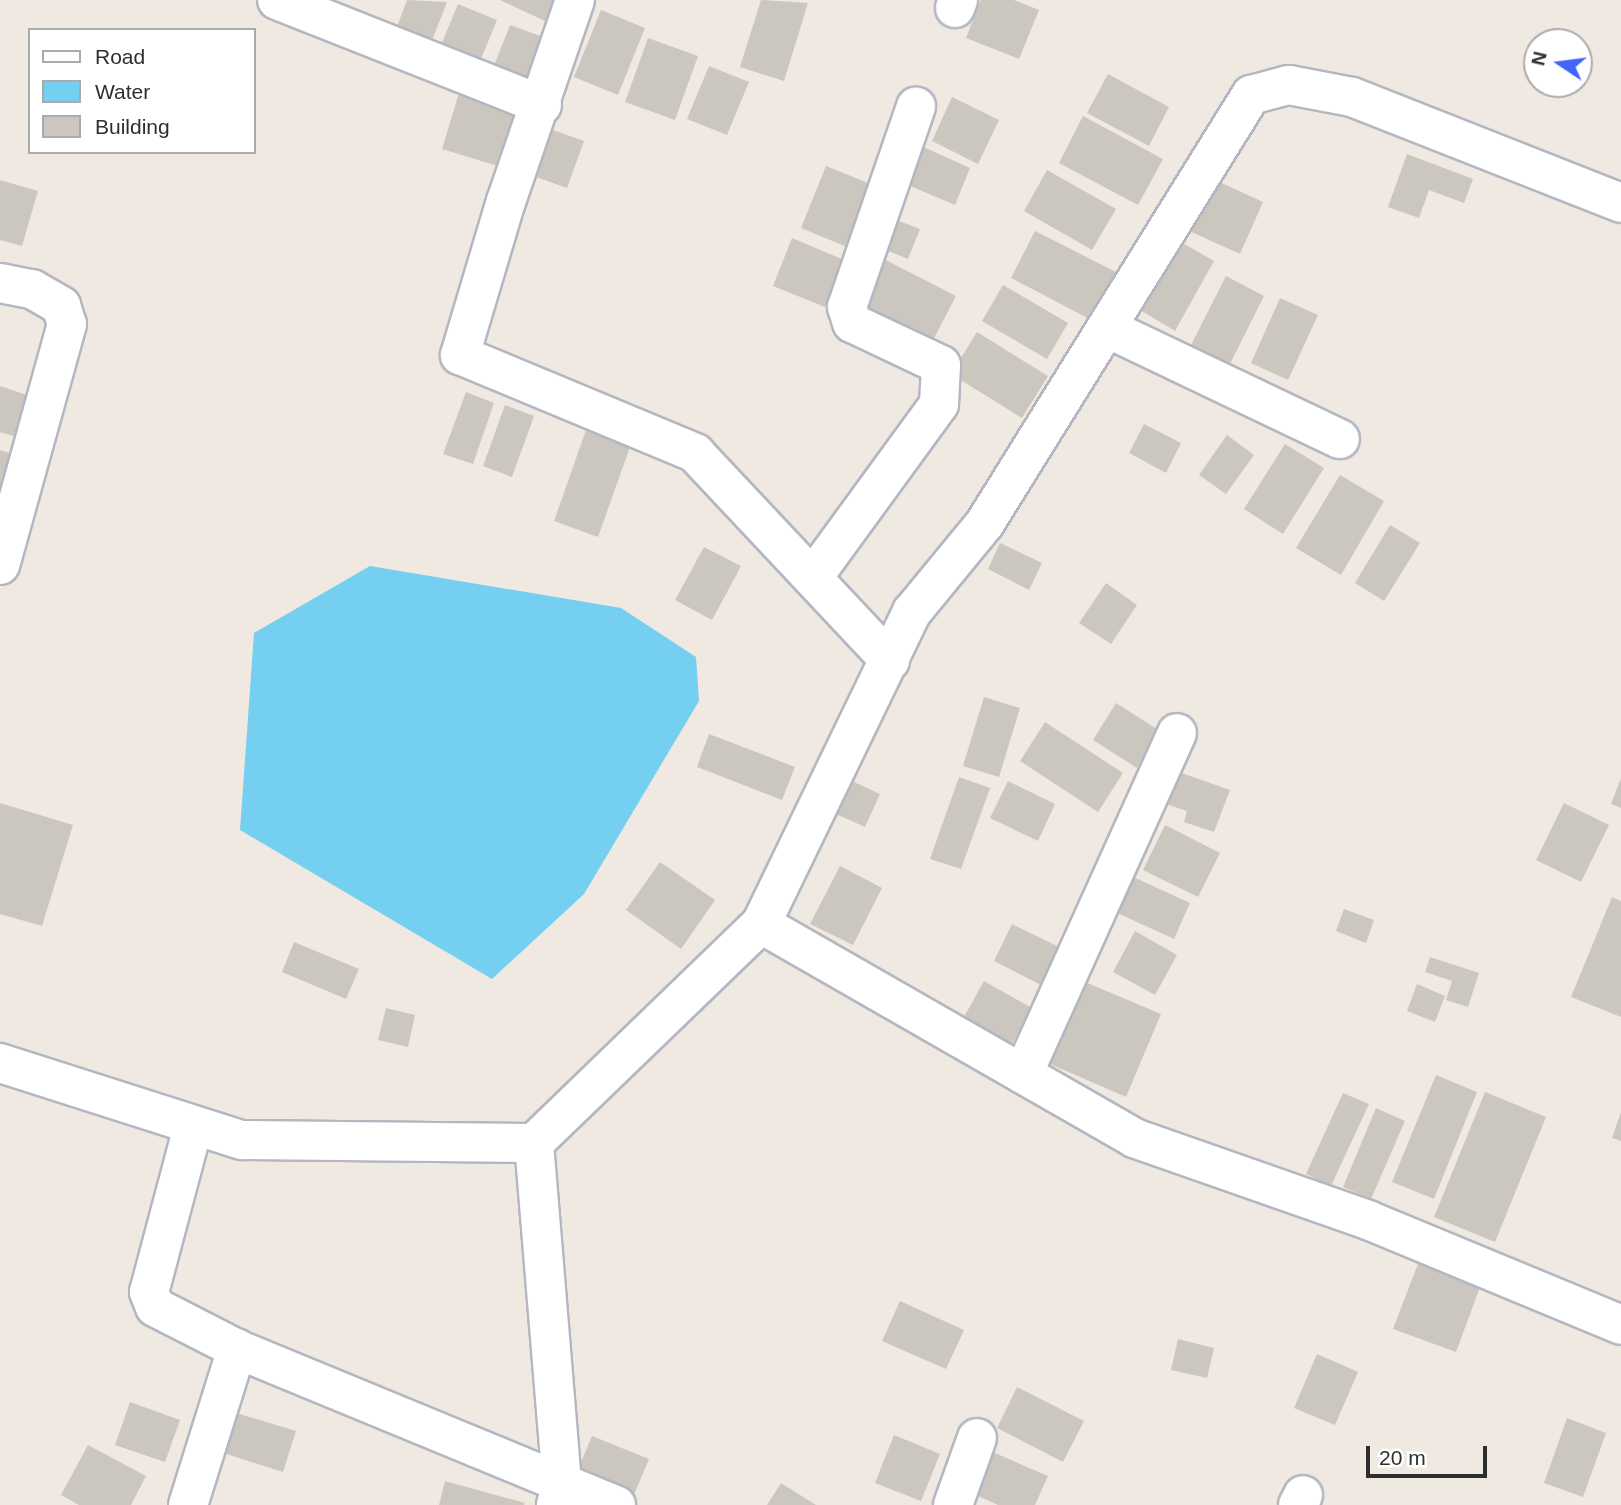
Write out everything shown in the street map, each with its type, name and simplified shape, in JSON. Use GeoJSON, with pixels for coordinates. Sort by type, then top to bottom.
{"type":"FeatureCollection","features":[{"type":"Feature","properties":{"kind":"street"},"geometry":{"type":"LineString","coordinates":[[277,0],[542,105]]}},
{"type":"Feature","properties":{"kind":"street"},"geometry":{"type":"LineString","coordinates":[[575,0],[542,105],[506,201],[460,355],[695,453],[890,661]]}},
{"type":"Feature","properties":{"kind":"street"},"geometry":{"type":"LineString","coordinates":[[0,1062],[193,1127],[242,1140],[534,1143],[761,924],[912,612],[985,523],[1251,95],[1289,85],[1352,97],[1621,203]]}},
{"type":"Feature","properties":{"kind":"street"},"geometry":{"type":"LineString","coordinates":[[813,577],[939,404],[944,379],[941,365],[852,323],[847,307],[916,107]]}},
{"type":"Feature","properties":{"kind":"street"},"geometry":{"type":"LineString","coordinates":[[0,283],[32,289],[52,300],[61,306],[67,324],[0,565]]}},
{"type":"Feature","properties":{"kind":"street"},"geometry":{"type":"LineString","coordinates":[[1107,328],[1340,439]]}},
{"type":"Feature","properties":{"kind":"street"},"geometry":{"type":"LineString","coordinates":[[1023,1074],[1177,733]]}},
{"type":"Feature","properties":{"kind":"street"},"geometry":{"type":"LineString","coordinates":[[761,924],[1134,1138],[1367,1220],[1621,1325]]}},
{"type":"Feature","properties":{"kind":"street"},"geometry":{"type":"LineString","coordinates":[[193,1127],[149,1292],[155,1307],[237,1349],[559,1495],[616,1505]]}},
{"type":"Feature","properties":{"kind":"street"},"geometry":{"type":"LineString","coordinates":[[534,1143],[559,1495]]}},
{"type":"Feature","properties":{"kind":"street"},"geometry":{"type":"LineString","coordinates":[[188,1505],[237,1349]]}},
{"type":"Feature","properties":{"kind":"street"},"geometry":{"type":"LineString","coordinates":[[953,1505],[977,1438]]}},
{"type":"Feature","properties":{"kind":"water"},"geometry":{"type":"Polygon","coordinates":[[[370,566],[621,608],[696,657],[699,701],[584,894],[492,979],[240,830],[254,633],[370,566]]]}},
{"type":"Feature","properties":{"kind":"building"},"geometry":{"type":"Polygon","coordinates":[[[407,0],[447,2],[427,53],[392,40],[407,0]]]}},
{"type":"Feature","properties":{"kind":"building"},"geometry":{"type":"Polygon","coordinates":[[[500,0],[569,0],[558,27],[500,0]]]}},
{"type":"Feature","properties":{"kind":"building"},"geometry":{"type":"Polygon","coordinates":[[[761,0],[808,3],[784,81],[740,67],[761,0]]]}},
{"type":"Feature","properties":{"kind":"building"},"geometry":{"type":"Polygon","coordinates":[[[981,0],[1014,0],[1039,10],[1019,59],[966,38],[981,0]]]}},
{"type":"Feature","properties":{"kind":"building"},"geometry":{"type":"Polygon","coordinates":[[[458,4],[497,20],[476,71],[437,55],[458,4]]]}},
{"type":"Feature","properties":{"kind":"building"},"geometry":{"type":"Polygon","coordinates":[[[601,10],[645,28],[618,95],[574,77],[601,10]]]}},
{"type":"Feature","properties":{"kind":"building"},"geometry":{"type":"Polygon","coordinates":[[[510,25],[554,41],[534,93],[490,76],[510,25]]]}},
{"type":"Feature","properties":{"kind":"building"},"geometry":{"type":"Polygon","coordinates":[[[648,38],[698,56],[675,120],[625,102],[648,38]]]}},
{"type":"Feature","properties":{"kind":"building"},"geometry":{"type":"Polygon","coordinates":[[[709,66],[749,82],[727,135],[687,119],[709,66]]]}},
{"type":"Feature","properties":{"kind":"building"},"geometry":{"type":"Polygon","coordinates":[[[1108,74],[1169,107],[1149,146],[1087,113],[1108,74]]]}},
{"type":"Feature","properties":{"kind":"building"},"geometry":{"type":"Polygon","coordinates":[[[459,93],[517,111],[501,167],[442,149],[459,93]]]}},
{"type":"Feature","properties":{"kind":"building"},"geometry":{"type":"Polygon","coordinates":[[[952,97],[999,120],[978,164],[932,141],[952,97]]]}},
{"type":"Feature","properties":{"kind":"building"},"geometry":{"type":"Polygon","coordinates":[[[1083,116],[1163,159],[1138,205],[1059,163],[1083,116]]]}},
{"type":"Feature","properties":{"kind":"building"},"geometry":{"type":"Polygon","coordinates":[[[542,126],[584,141],[567,188],[525,173],[542,126]]]}},
{"type":"Feature","properties":{"kind":"building"},"geometry":{"type":"Polygon","coordinates":[[[919,145],[970,168],[955,205],[903,183],[919,145]]]}},
{"type":"Feature","properties":{"kind":"building"},"geometry":{"type":"Polygon","coordinates":[[[1407,154],[1473,179],[1464,203],[1429,190],[1419,218],[1388,207],[1407,154]]]}},
{"type":"Feature","properties":{"kind":"building"},"geometry":{"type":"Polygon","coordinates":[[[826,166],[873,185],[847,247],[801,228],[826,166]]]}},
{"type":"Feature","properties":{"kind":"building"},"geometry":{"type":"Polygon","coordinates":[[[1047,170],[1116,209],[1092,250],[1024,211],[1047,170]]]}},
{"type":"Feature","properties":{"kind":"building"},"geometry":{"type":"Polygon","coordinates":[[[1211,178],[1263,202],[1240,254],[1187,230],[1211,178]]]}},
{"type":"Feature","properties":{"kind":"building"},"geometry":{"type":"Polygon","coordinates":[[[0,180],[38,191],[22,246],[0,240],[0,180]]]}},
{"type":"Feature","properties":{"kind":"building"},"geometry":{"type":"Polygon","coordinates":[[[891,218],[920,229],[908,259],[879,247],[891,218]]]}},
{"type":"Feature","properties":{"kind":"building"},"geometry":{"type":"Polygon","coordinates":[[[1035,231],[1122,275],[1097,323],[1011,278],[1035,231]]]}},
{"type":"Feature","properties":{"kind":"building"},"geometry":{"type":"Polygon","coordinates":[[[792,238],[844,260],[825,307],[773,286],[792,238]]]}},
{"type":"Feature","properties":{"kind":"building"},"geometry":{"type":"Polygon","coordinates":[[[1176,239],[1214,261],[1175,331],[1137,308],[1176,239]]]}},
{"type":"Feature","properties":{"kind":"building"},"geometry":{"type":"Polygon","coordinates":[[[880,257],[956,296],[929,348],[853,308],[880,257]]]}},
{"type":"Feature","properties":{"kind":"building"},"geometry":{"type":"Polygon","coordinates":[[[1226,276],[1264,296],[1228,368],[1189,349],[1226,276]]]}},
{"type":"Feature","properties":{"kind":"building"},"geometry":{"type":"Polygon","coordinates":[[[1003,285],[1068,323],[1047,359],[982,321],[1003,285]]]}},
{"type":"Feature","properties":{"kind":"building"},"geometry":{"type":"Polygon","coordinates":[[[1280,298],[1318,315],[1288,380],[1251,363],[1280,298]]]}},
{"type":"Feature","properties":{"kind":"building"},"geometry":{"type":"Polygon","coordinates":[[[977,332],[1048,376],[1022,418],[951,374],[977,332]]]}},
{"type":"Feature","properties":{"kind":"building"},"geometry":{"type":"Polygon","coordinates":[[[0,386],[30,396],[17,437],[0,432],[0,386]]]}},
{"type":"Feature","properties":{"kind":"building"},"geometry":{"type":"Polygon","coordinates":[[[466,392],[494,403],[473,464],[443,454],[466,392]]]}},
{"type":"Feature","properties":{"kind":"building"},"geometry":{"type":"Polygon","coordinates":[[[505,405],[534,416],[512,477],[483,466],[505,405]]]}},
{"type":"Feature","properties":{"kind":"building"},"geometry":{"type":"Polygon","coordinates":[[[1144,424],[1181,443],[1166,473],[1129,453],[1144,424]]]}},
{"type":"Feature","properties":{"kind":"building"},"geometry":{"type":"Polygon","coordinates":[[[586,430],[630,447],[598,537],[554,521],[586,430]]]}},
{"type":"Feature","properties":{"kind":"building"},"geometry":{"type":"Polygon","coordinates":[[[1227,435],[1254,455],[1226,494],[1199,475],[1227,435]]]}},
{"type":"Feature","properties":{"kind":"building"},"geometry":{"type":"Polygon","coordinates":[[[1285,444],[1324,468],[1283,534],[1244,509],[1285,444]]]}},
{"type":"Feature","properties":{"kind":"building"},"geometry":{"type":"Polygon","coordinates":[[[0,450],[12,454],[1,490],[0,490],[0,450]]]}},
{"type":"Feature","properties":{"kind":"building"},"geometry":{"type":"Polygon","coordinates":[[[1340,475],[1384,501],[1341,575],[1296,548],[1340,475]]]}},
{"type":"Feature","properties":{"kind":"building"},"geometry":{"type":"Polygon","coordinates":[[[1390,525],[1420,543],[1384,601],[1355,583],[1390,525]]]}},
{"type":"Feature","properties":{"kind":"building"},"geometry":{"type":"Polygon","coordinates":[[[1000,543],[1042,563],[1029,590],[988,569],[1000,543]]]}},
{"type":"Feature","properties":{"kind":"building"},"geometry":{"type":"Polygon","coordinates":[[[704,547],[741,566],[712,620],[675,600],[704,547]]]}},
{"type":"Feature","properties":{"kind":"building"},"geometry":{"type":"Polygon","coordinates":[[[1106,583],[1137,605],[1111,644],[1079,623],[1106,583]]]}},
{"type":"Feature","properties":{"kind":"building"},"geometry":{"type":"Polygon","coordinates":[[[984,697],[1020,708],[999,777],[963,766],[984,697]]]}},
{"type":"Feature","properties":{"kind":"building"},"geometry":{"type":"Polygon","coordinates":[[[1116,703],[1160,731],[1137,768],[1093,740],[1116,703]]]}},
{"type":"Feature","properties":{"kind":"building"},"geometry":{"type":"Polygon","coordinates":[[[1045,722],[1123,773],[1098,812],[1020,761],[1045,722]]]}},
{"type":"Feature","properties":{"kind":"building"},"geometry":{"type":"Polygon","coordinates":[[[709,734],[795,767],[782,800],[697,767],[709,734]]]}},
{"type":"Feature","properties":{"kind":"building"},"geometry":{"type":"Polygon","coordinates":[[[1173,770],[1230,790],[1214,832],[1184,822],[1187,811],[1166,804],[1173,770]]]}},
{"type":"Feature","properties":{"kind":"building"},"geometry":{"type":"Polygon","coordinates":[[[959,777],[990,788],[961,869],[930,859],[959,777]]]}},
{"type":"Feature","properties":{"kind":"building"},"geometry":{"type":"Polygon","coordinates":[[[1621,778],[1621,808],[1611,804],[1621,778]]]}},
{"type":"Feature","properties":{"kind":"building"},"geometry":{"type":"Polygon","coordinates":[[[852,781],[880,794],[865,827],[836,814],[852,781]]]}},
{"type":"Feature","properties":{"kind":"building"},"geometry":{"type":"Polygon","coordinates":[[[1008,781],[1055,804],[1038,841],[990,818],[1008,781]]]}},
{"type":"Feature","properties":{"kind":"building"},"geometry":{"type":"Polygon","coordinates":[[[0,803],[73,825],[42,926],[0,914],[0,803]]]}},
{"type":"Feature","properties":{"kind":"building"},"geometry":{"type":"Polygon","coordinates":[[[1564,803],[1609,825],[1581,882],[1536,860],[1564,803]]]}},
{"type":"Feature","properties":{"kind":"building"},"geometry":{"type":"Polygon","coordinates":[[[1165,825],[1220,853],[1198,897],[1143,870],[1165,825]]]}},
{"type":"Feature","properties":{"kind":"building"},"geometry":{"type":"Polygon","coordinates":[[[660,862],[715,900],[681,949],[626,910],[660,862]]]}},
{"type":"Feature","properties":{"kind":"building"},"geometry":{"type":"Polygon","coordinates":[[[840,866],[882,888],[853,945],[810,924],[840,866]]]}},
{"type":"Feature","properties":{"kind":"building"},"geometry":{"type":"Polygon","coordinates":[[[1118,870],[1190,903],[1174,939],[1102,906],[1118,870]]]}},
{"type":"Feature","properties":{"kind":"building"},"geometry":{"type":"Polygon","coordinates":[[[1612,897],[1621,901],[1621,1017],[1571,997],[1612,897]]]}},
{"type":"Feature","properties":{"kind":"building"},"geometry":{"type":"Polygon","coordinates":[[[1344,909],[1374,920],[1366,943],[1336,931],[1344,909]]]}},
{"type":"Feature","properties":{"kind":"building"},"geometry":{"type":"Polygon","coordinates":[[[1012,924],[1061,948],[1041,985],[994,961],[1012,924]]]}},
{"type":"Feature","properties":{"kind":"building"},"geometry":{"type":"Polygon","coordinates":[[[1135,931],[1177,955],[1155,995],[1113,972],[1135,931]]]}},
{"type":"Feature","properties":{"kind":"building"},"geometry":{"type":"Polygon","coordinates":[[[294,942],[359,969],[346,999],[282,972],[294,942]]]}},
{"type":"Feature","properties":{"kind":"building"},"geometry":{"type":"Polygon","coordinates":[[[1430,957],[1479,973],[1468,1007],[1446,1000],[1452,981],[1425,972],[1430,957]]]}},
{"type":"Feature","properties":{"kind":"building"},"geometry":{"type":"Polygon","coordinates":[[[984,981],[1032,1008],[1006,1054],[959,1026],[984,981]]]}},
{"type":"Feature","properties":{"kind":"building"},"geometry":{"type":"Polygon","coordinates":[[[1085,982],[1161,1014],[1126,1097],[1050,1064],[1085,982]]]}},
{"type":"Feature","properties":{"kind":"building"},"geometry":{"type":"Polygon","coordinates":[[[1417,984],[1445,996],[1435,1022],[1407,1011],[1417,984]]]}},
{"type":"Feature","properties":{"kind":"building"},"geometry":{"type":"Polygon","coordinates":[[[386,1008],[415,1015],[408,1047],[378,1040],[386,1008]]]}},
{"type":"Feature","properties":{"kind":"building"},"geometry":{"type":"Polygon","coordinates":[[[1436,1075],[1477,1092],[1434,1199],[1392,1182],[1436,1075]]]}},
{"type":"Feature","properties":{"kind":"building"},"geometry":{"type":"Polygon","coordinates":[[[1485,1092],[1546,1117],[1495,1242],[1434,1217],[1485,1092]]]}},
{"type":"Feature","properties":{"kind":"building"},"geometry":{"type":"Polygon","coordinates":[[[1343,1093],[1369,1104],[1331,1186],[1306,1174],[1343,1093]]]}},
{"type":"Feature","properties":{"kind":"building"},"geometry":{"type":"Polygon","coordinates":[[[1376,1108],[1405,1121],[1371,1199],[1343,1187],[1376,1108]]]}},
{"type":"Feature","properties":{"kind":"building"},"geometry":{"type":"Polygon","coordinates":[[[1621,1112],[1621,1141],[1612,1138],[1621,1112]]]}},
{"type":"Feature","properties":{"kind":"building"},"geometry":{"type":"Polygon","coordinates":[[[1421,1256],[1483,1279],[1456,1352],[1393,1329],[1421,1256]]]}},
{"type":"Feature","properties":{"kind":"building"},"geometry":{"type":"Polygon","coordinates":[[[900,1301],[964,1330],[946,1369],[882,1341],[900,1301]]]}},
{"type":"Feature","properties":{"kind":"building"},"geometry":{"type":"Polygon","coordinates":[[[1178,1339],[1214,1348],[1207,1378],[1171,1370],[1178,1339]]]}},
{"type":"Feature","properties":{"kind":"building"},"geometry":{"type":"Polygon","coordinates":[[[1317,1354],[1358,1372],[1335,1425],[1294,1408],[1317,1354]]]}},
{"type":"Feature","properties":{"kind":"building"},"geometry":{"type":"Polygon","coordinates":[[[1017,1387],[1084,1421],[1063,1462],[997,1428],[1017,1387]]]}},
{"type":"Feature","properties":{"kind":"building"},"geometry":{"type":"Polygon","coordinates":[[[130,1402],[180,1420],[165,1462],[115,1445],[130,1402]]]}},
{"type":"Feature","properties":{"kind":"building"},"geometry":{"type":"Polygon","coordinates":[[[223,1409],[296,1431],[283,1472],[211,1449],[223,1409]]]}},
{"type":"Feature","properties":{"kind":"building"},"geometry":{"type":"Polygon","coordinates":[[[1567,1418],[1606,1433],[1583,1497],[1544,1483],[1567,1418]]]}},
{"type":"Feature","properties":{"kind":"building"},"geometry":{"type":"Polygon","coordinates":[[[894,1435],[940,1454],[921,1501],[875,1483],[894,1435]]]}},
{"type":"Feature","properties":{"kind":"building"},"geometry":{"type":"Polygon","coordinates":[[[592,1436],[649,1459],[631,1502],[574,1479],[592,1436]]]}},
{"type":"Feature","properties":{"kind":"building"},"geometry":{"type":"Polygon","coordinates":[[[88,1445],[146,1476],[131,1505],[79,1505],[61,1495],[88,1445]]]}},
{"type":"Feature","properties":{"kind":"building"},"geometry":{"type":"Polygon","coordinates":[[[988,1450],[1048,1476],[1035,1505],[998,1505],[969,1492],[988,1450]]]}},
{"type":"Feature","properties":{"kind":"building"},"geometry":{"type":"Polygon","coordinates":[[[445,1481],[525,1503],[439,1505],[445,1481]]]}},
{"type":"Feature","properties":{"kind":"building"},"geometry":{"type":"Polygon","coordinates":[[[781,1483],[816,1505],[767,1505],[781,1483]]]}}]}
